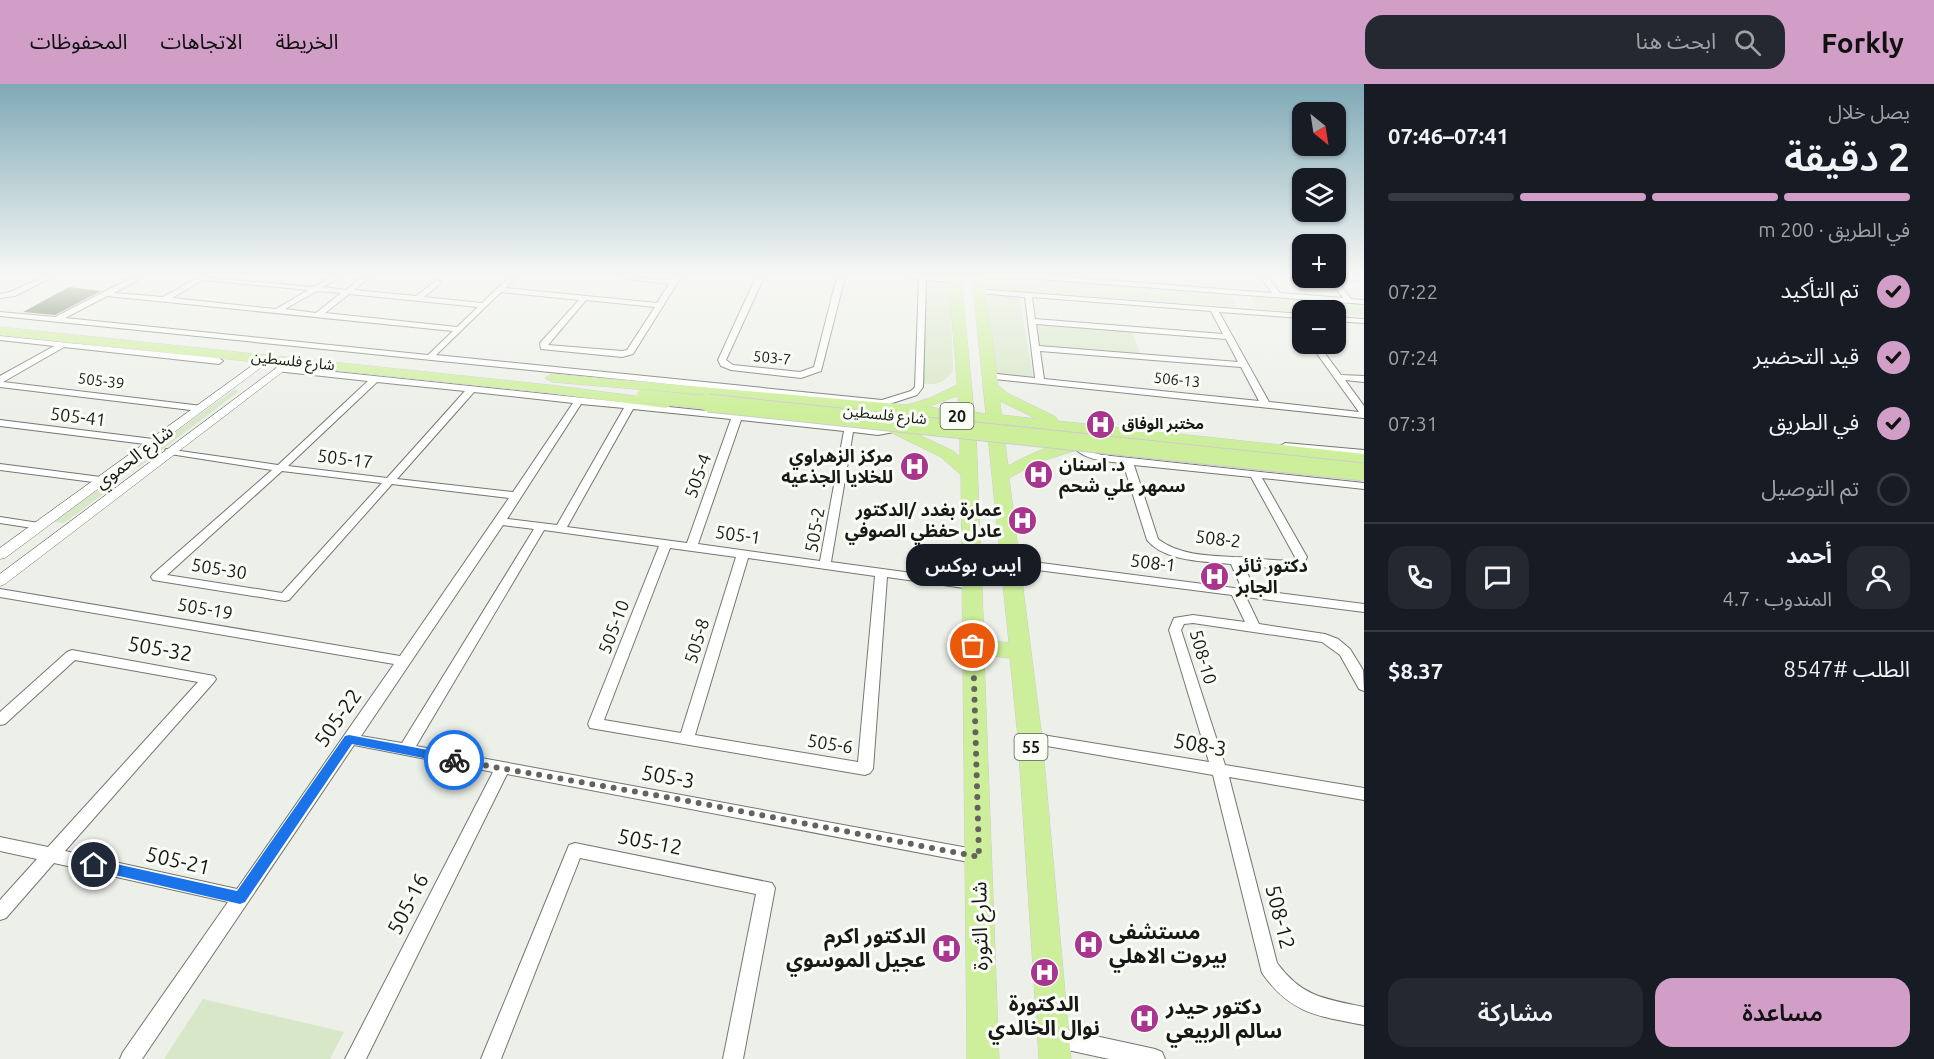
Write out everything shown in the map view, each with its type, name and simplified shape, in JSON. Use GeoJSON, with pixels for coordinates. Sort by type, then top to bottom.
{"type":"FeatureCollection","features":[{"type":"Feature","properties":{"kind":"main road","name":"شارع فلسطين"},"geometry":{"type":"LineString","coordinates":[[38,322],[251,343],[645,394],[1364,465]]}},
{"type":"Feature","properties":{"kind":"main road","name":"شارع الثورة"},"geometry":{"type":"LineString","coordinates":[[959,322],[967,427],[983,1059]]}},
{"type":"Feature","properties":{"kind":"main road","name":"55"},"geometry":{"type":"LineString","coordinates":[[983,322],[1030,738],[1054,1048]]}},
{"type":"Feature","properties":{"kind":"main road","name":"شارع فلسطين"},"geometry":{"type":"LineString","coordinates":[[0,330],[214,356],[267,358],[284,365],[888,406],[967,427]]}},
{"type":"Feature","properties":{"kind":"main road"},"geometry":{"type":"LineString","coordinates":[[185,357],[214,356]]}},
{"type":"Feature","properties":{"kind":"main road"},"geometry":{"type":"LineString","coordinates":[[412,375],[433,384]]}},
{"type":"Feature","properties":{"kind":"main road"},"geometry":{"type":"LineString","coordinates":[[989,381],[1024,408],[1064,426]]}},
{"type":"Feature","properties":{"kind":"main road","name":"شارع فلسطين"},"geometry":{"type":"LineString","coordinates":[[550,383],[617,399],[896,429],[967,427],[995,430],[1076,446],[1364,465]]}},
{"type":"Feature","properties":{"kind":"main road"},"geometry":{"type":"LineString","coordinates":[[888,406],[935,401],[964,387]]}},
{"type":"Feature","properties":{"kind":"main road","name":"شارع فلسطين"},"geometry":{"type":"LineString","coordinates":[[995,430],[1064,426],[1364,465]]}},
{"type":"Feature","properties":{"kind":"main road"},"geometry":{"type":"LineString","coordinates":[[896,429],[948,454],[968,473]]}},
{"type":"Feature","properties":{"kind":"main road"},"geometry":{"type":"LineString","coordinates":[[999,477],[1033,459],[1076,446]]}},
{"type":"Feature","properties":{"kind":"main road"},"geometry":{"type":"LineString","coordinates":[[973,646],[1020,652]]}},
{"type":"Feature","properties":{"kind":"street"},"geometry":{"type":"LineString","coordinates":[[393,322],[458,329]]}},
{"type":"Feature","properties":{"kind":"street"},"geometry":{"type":"LineString","coordinates":[[429,358],[465,322]]}},
{"type":"Feature","properties":{"kind":"street"},"geometry":{"type":"LineString","coordinates":[[563,322],[543,345],[544,347],[626,353],[630,352],[648,322]]}},
{"type":"Feature","properties":{"kind":"street","name":"503-7"},"geometry":{"type":"LineString","coordinates":[[739,322],[722,360],[724,364],[731,367],[801,375],[818,369],[830,322]]}},
{"type":"Feature","properties":{"kind":"street"},"geometry":{"type":"LineString","coordinates":[[251,343],[429,358],[888,406],[914,393],[919,387],[921,322]]}},
{"type":"Feature","properties":{"kind":"street"},"geometry":{"type":"LineString","coordinates":[[1032,322],[1040,381]]}},
{"type":"Feature","properties":{"kind":"street"},"geometry":{"type":"LineString","coordinates":[[1050,322],[1229,337]]}},
{"type":"Feature","properties":{"kind":"street"},"geometry":{"type":"LineString","coordinates":[[1221,322],[1265,404]]}},
{"type":"Feature","properties":{"kind":"street"},"geometry":{"type":"LineString","coordinates":[[0,338],[185,357]]}},
{"type":"Feature","properties":{"kind":"street"},"geometry":{"type":"LineString","coordinates":[[0,382],[62,345]]}},
{"type":"Feature","properties":{"kind":"street"},"geometry":{"type":"LineString","coordinates":[[1036,348],[1244,365]]}},
{"type":"Feature","properties":{"kind":"street"},"geometry":{"type":"LineString","coordinates":[[1321,354],[1364,414]]}},
{"type":"Feature","properties":{"kind":"street","name":"شارع الحموي"},"geometry":{"type":"LineString","coordinates":[[0,555],[267,358]]}},
{"type":"Feature","properties":{"kind":"street"},"geometry":{"type":"LineString","coordinates":[[284,365],[376,378],[849,429],[878,432],[896,429]]}},
{"type":"Feature","properties":{"kind":"street","name":"شارع الحموي"},"geometry":{"type":"LineString","coordinates":[[0,581],[284,365]]}},
{"type":"Feature","properties":{"kind":"street"},"geometry":{"type":"LineString","coordinates":[[1338,377],[1364,379]]}},
{"type":"Feature","properties":{"kind":"street"},"geometry":{"type":"LineString","coordinates":[[280,468],[376,378]]}},
{"type":"Feature","properties":{"kind":"street","name":"506-13"},"geometry":{"type":"LineString","coordinates":[[989,381],[1040,381],[1364,414]]}},
{"type":"Feature","properties":{"kind":"street","name":"505-39"},"geometry":{"type":"LineString","coordinates":[[0,382],[199,408]]}},
{"type":"Feature","properties":{"kind":"street"},"geometry":{"type":"LineString","coordinates":[[232,384],[255,387]]}},
{"type":"Feature","properties":{"kind":"street"},"geometry":{"type":"LineString","coordinates":[[389,481],[473,388]]}},
{"type":"Feature","properties":{"kind":"street","name":"505-22"},"geometry":{"type":"LineString","coordinates":[[130,1059],[500,521],[579,400]]}},
{"type":"Feature","properties":{"kind":"street"},"geometry":{"type":"LineString","coordinates":[[560,529],[630,406]]}},
{"type":"Feature","properties":{"kind":"street","name":"505-4"},"geometry":{"type":"LineString","coordinates":[[691,547],[737,417]]}},
{"type":"Feature","properties":{"kind":"street","name":"505-41"},"geometry":{"type":"LineString","coordinates":[[0,423],[153,442]]}},
{"type":"Feature","properties":{"kind":"street","name":"505-2"},"geometry":{"type":"LineString","coordinates":[[825,565],[849,429]]}},
{"type":"Feature","properties":{"kind":"street"},"geometry":{"type":"LineString","coordinates":[[1076,446],[1096,457],[1364,486]]}},
{"type":"Feature","properties":{"kind":"street","name":"505-17"},"geometry":{"type":"LineString","coordinates":[[170,452],[280,468],[516,496]]}},
{"type":"Feature","properties":{"kind":"street","name":"508-2"},"geometry":{"type":"LineString","coordinates":[[1127,460],[1153,540],[1160,547],[1177,553],[1235,560],[1290,565],[1299,563],[1301,557],[1254,474]]}},
{"type":"Feature","properties":{"kind":"street"},"geometry":{"type":"LineString","coordinates":[[0,466],[101,480]]}},
{"type":"Feature","properties":{"kind":"street","name":"505-30"},"geometry":{"type":"LineString","coordinates":[[280,468],[157,577],[285,597],[389,481]]}},
{"type":"Feature","properties":{"kind":"street"},"geometry":{"type":"LineString","coordinates":[[0,520],[39,526]]}},
{"type":"Feature","properties":{"kind":"street","name":"505-1"},"geometry":{"type":"LineString","coordinates":[[500,521],[971,585]]}},
{"type":"Feature","properties":{"kind":"street"},"geometry":{"type":"LineString","coordinates":[[406,750],[541,526]]}},
{"type":"Feature","properties":{"kind":"street","name":"505-10"},"geometry":{"type":"LineString","coordinates":[[595,724],[666,543]]}},
{"type":"Feature","properties":{"kind":"street","name":"505-8"},"geometry":{"type":"LineString","coordinates":[[686,740],[743,554]]}},
{"type":"Feature","properties":{"kind":"street"},"geometry":{"type":"LineString","coordinates":[[1235,560],[1254,627]]}},
{"type":"Feature","properties":{"kind":"street","name":"508-1"},"geometry":{"type":"LineString","coordinates":[[1010,563],[1364,608]]}},
{"type":"Feature","properties":{"kind":"street","name":"505-6"},"geometry":{"type":"LineString","coordinates":[[595,724],[865,769],[880,573]]}},
{"type":"Feature","properties":{"kind":"street","name":"505-19"},"geometry":{"type":"LineString","coordinates":[[0,592],[404,661]]}},
{"type":"Feature","properties":{"kind":"street","name":"508-10"},"geometry":{"type":"LineString","coordinates":[[1219,769],[1175,630],[1179,621],[1193,619],[1325,638],[1339,644],[1347,652],[1364,686]]}},
{"type":"Feature","properties":{"kind":"street","name":"505-32"},"geometry":{"type":"LineString","coordinates":[[0,720],[72,656],[209,679],[52,856]]}},
{"type":"Feature","properties":{"kind":"street","name":"508-3"},"geometry":{"type":"LineString","coordinates":[[1030,738],[1364,794]]}},
{"type":"Feature","properties":{"kind":"street","name":"505-3"},"geometry":{"type":"LineString","coordinates":[[349,739],[979,857]]}},
{"type":"Feature","properties":{"kind":"street","name":"505-16"},"geometry":{"type":"LineString","coordinates":[[355,1059],[502,769]]}},
{"type":"Feature","properties":{"kind":"street","name":"508-12"},"geometry":{"type":"LineString","coordinates":[[1219,769],[1269,967],[1282,986],[1311,1005],[1364,1016]]}},
{"type":"Feature","properties":{"kind":"street","name":"505-21"},"geometry":{"type":"LineString","coordinates":[[0,844],[240,897]]}},
{"type":"Feature","properties":{"kind":"street","name":"505-12"},"geometry":{"type":"LineString","coordinates":[[491,1059],[575,850],[766,888],[733,1059]]}},
{"type":"Feature","properties":{"kind":"street"},"geometry":{"type":"LineString","coordinates":[[0,912],[52,856]]}},
{"type":"Feature","properties":{"kind":"street"},"geometry":{"type":"LineString","coordinates":[[1054,1048],[1155,1059]]}},
{"type":"Feature","properties":{"kind":"green space"},"geometry":{"type":"Polygon","coordinates":[[[925,322],[951,322],[953,371],[943,381],[936,384],[923,383],[925,322]]]}},
{"type":"Feature","properties":{"kind":"green space"},"geometry":{"type":"Polygon","coordinates":[[[991,322],[1024,322],[1033,377],[996,374],[991,322]]]}},
{"type":"Feature","properties":{"kind":"green space"},"geometry":{"type":"Polygon","coordinates":[[[1032,322],[1130,329],[1142,357],[1036,348],[1032,322]]]}},
{"type":"Feature","properties":{"kind":"green space"},"geometry":{"type":"Polygon","coordinates":[[[235,389],[238,392],[139,467],[129,466],[235,389]]]}},
{"type":"Feature","properties":{"kind":"green space"},"geometry":{"type":"Polygon","coordinates":[[[112,478],[122,480],[64,523],[54,522],[112,478]]]}},
{"type":"Feature","properties":{"kind":"green space"},"geometry":{"type":"Polygon","coordinates":[[[203,999],[344,1032],[330,1059],[164,1059],[203,999]]]}},
{"type":"Feature","properties":{"kind":"way so far"},"geometry":{"type":"LineString","coordinates":[[454,760],[683,800],[979,857],[973,646]]}},
{"type":"Feature","properties":{"kind":"place","name":"مختبر الوفاق"},"geometry":{"type":"Point","coordinates":[1101,424]}},
{"type":"Feature","properties":{"kind":"place","name":"مركز الزهراوي للخلايا الجذعيه"},"geometry":{"type":"Point","coordinates":[914,466]}},
{"type":"Feature","properties":{"kind":"place","name":"د. اسنان سمهر علي شحم"},"geometry":{"type":"Point","coordinates":[1038,475]}},
{"type":"Feature","properties":{"kind":"place","name":"عمارة بغدد /الدكتور عادل حفظي الصوفي"},"geometry":{"type":"Point","coordinates":[1023,520]}},
{"type":"Feature","properties":{"kind":"place","name":"دكتور ثائر الجابر"},"geometry":{"type":"Point","coordinates":[1215,576]}},
{"type":"Feature","properties":{"kind":"place","name":"ايس بوكس"},"geometry":{"type":"Point","coordinates":[973,646]}},
{"type":"Feature","properties":{"kind":"place","name":"مستشفى بيروت الاهلي"},"geometry":{"type":"Point","coordinates":[1088,944]}},
{"type":"Feature","properties":{"kind":"place","name":"الدكتور اكرم عجيل الموسوي"},"geometry":{"type":"Point","coordinates":[947,948]}},
{"type":"Feature","properties":{"kind":"place","name":"الدكتورة نوال الخالدي"},"geometry":{"type":"Point","coordinates":[1044,973]}},
{"type":"Feature","properties":{"kind":"place","name":"دكتور حيدر سالم الربيعي"},"geometry":{"type":"Point","coordinates":[1145,1019]}},
{"type":"Feature","properties":{"kind":"route"},"geometry":{"type":"LineString","coordinates":[[94,865],[240,897],[349,739],[454,760]]}}]}
